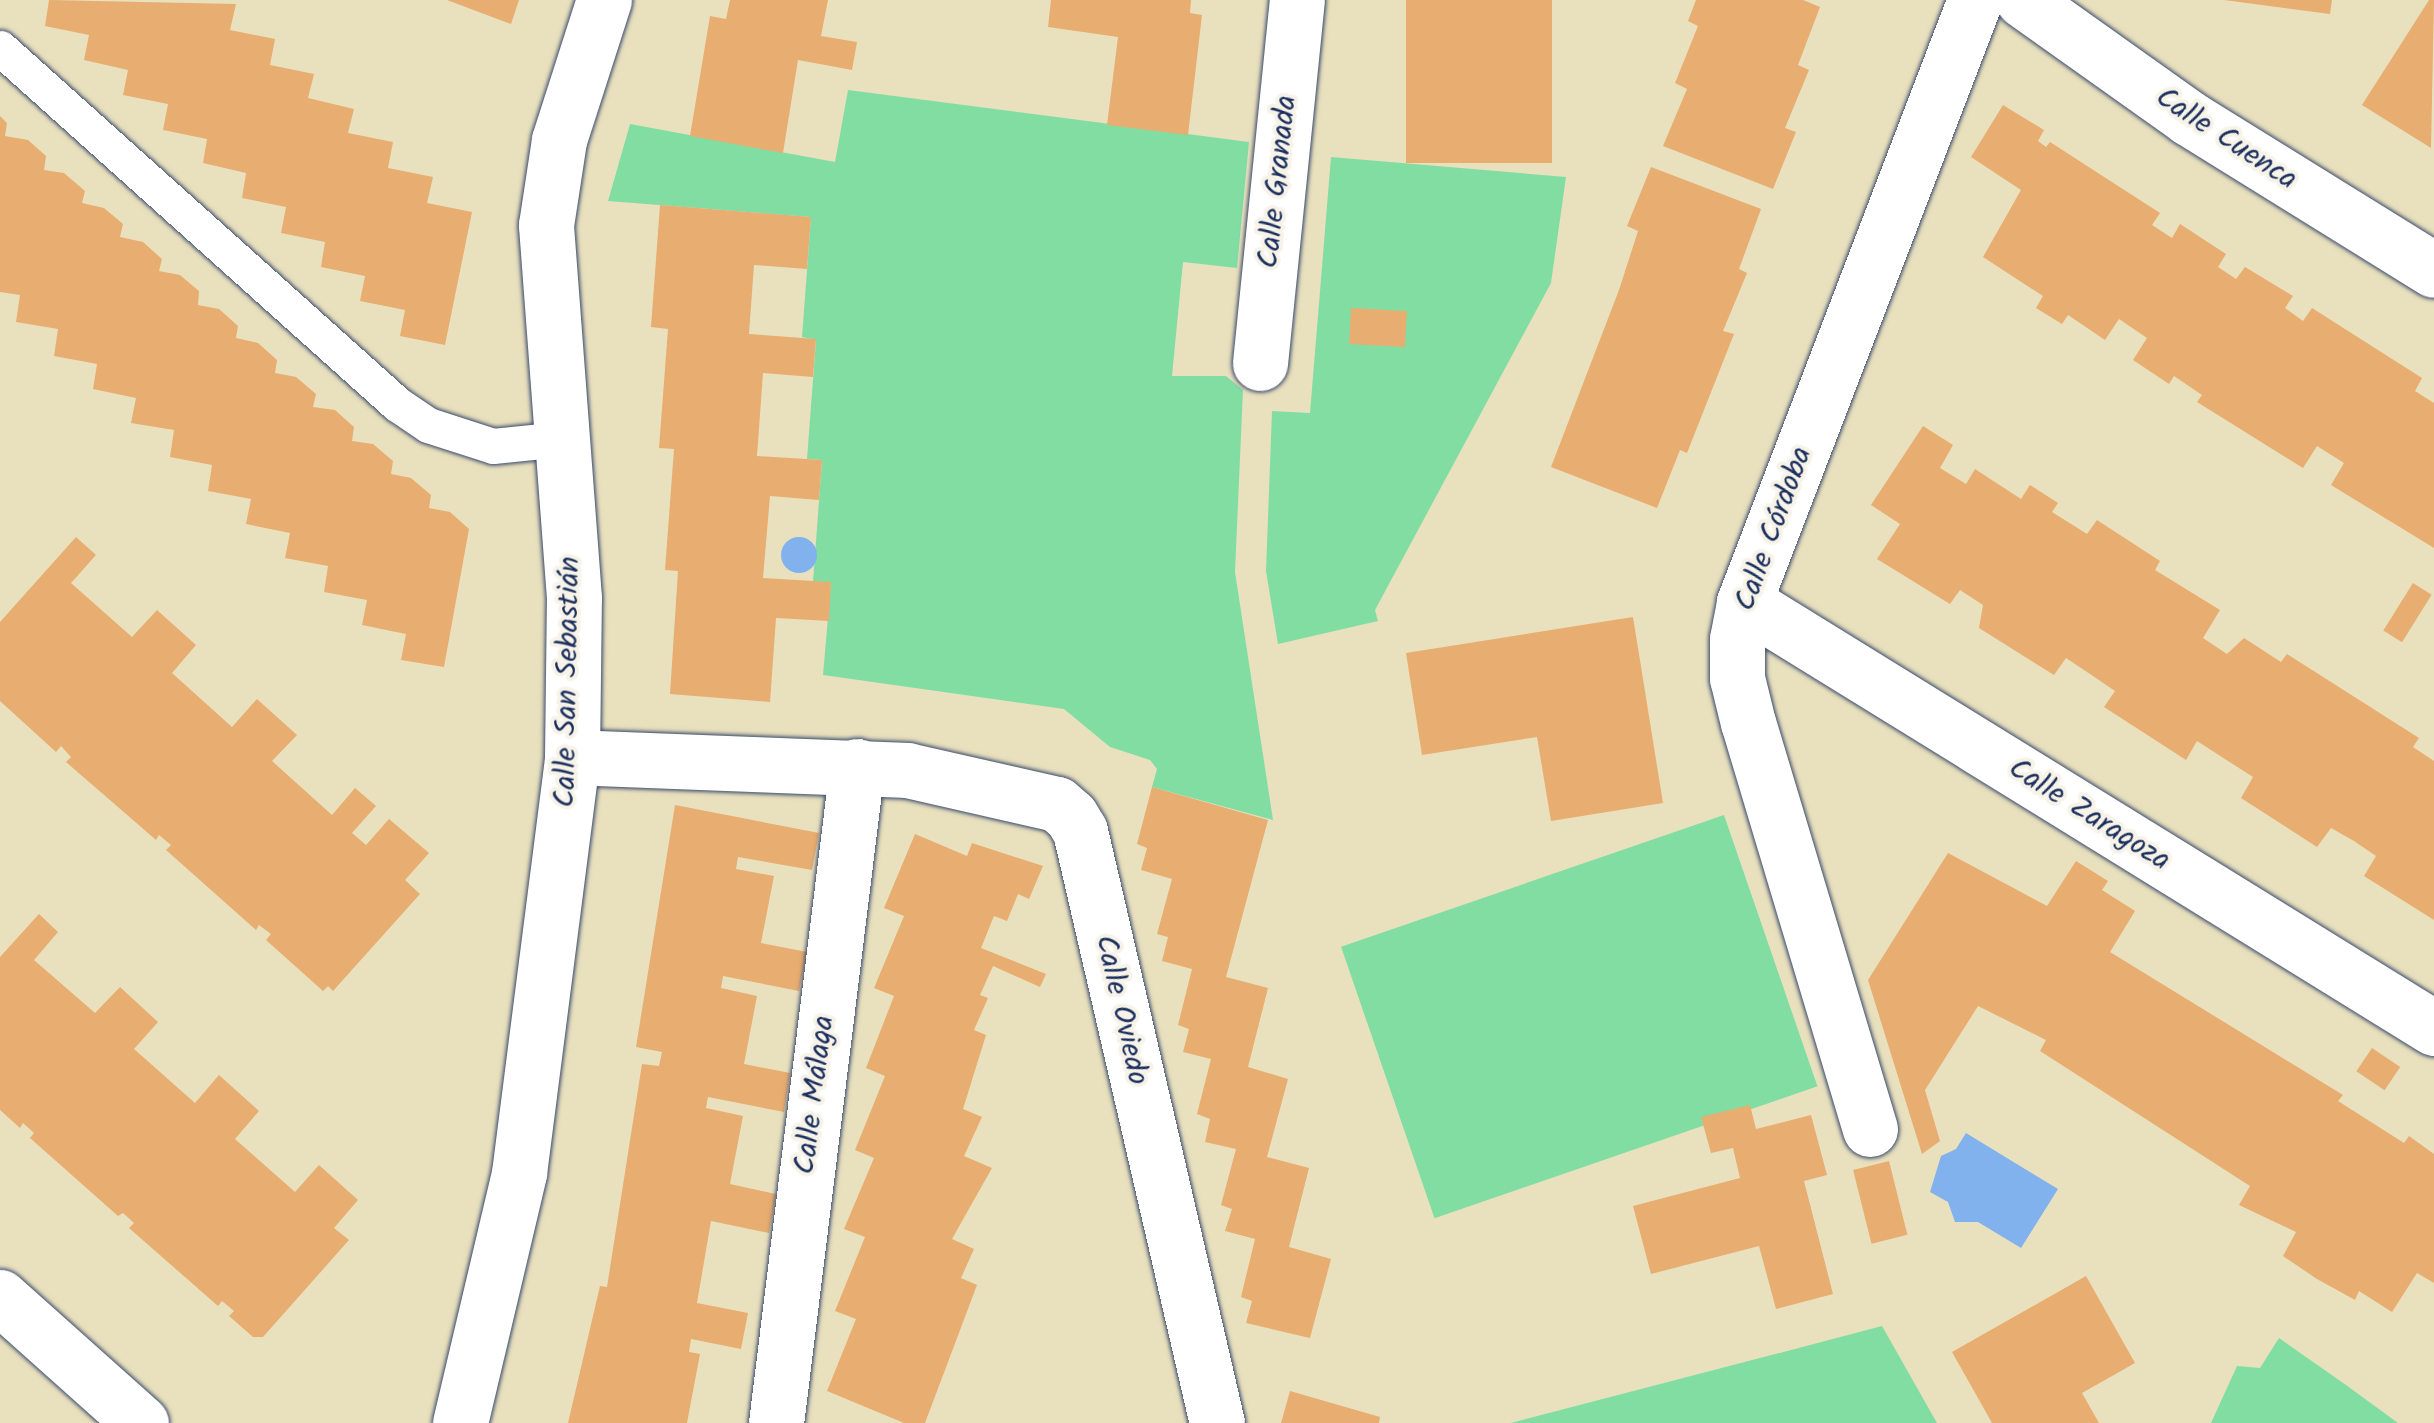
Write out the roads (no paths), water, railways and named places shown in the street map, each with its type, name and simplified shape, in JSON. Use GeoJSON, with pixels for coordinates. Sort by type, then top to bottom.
{"type":"FeatureCollection","features":[{"type":"Feature","properties":{"kind":"street","name":"Calle San Sebastián"},"geometry":{"type":"LineString","coordinates":[[460,1423],[522,1153],[572,756],[574,598],[546,225],[549,178],[604,0]]}},
{"type":"Feature","properties":{"kind":"street","name":"Calle Granada"},"geometry":{"type":"LineString","coordinates":[[1260,363],[1297,0]]}},
{"type":"Feature","properties":{"kind":"street","name":"Calle Córdoba"},"geometry":{"type":"LineString","coordinates":[[1870,1129],[1737,678],[1744,602],[1975,0]]}},
{"type":"Feature","properties":{"kind":"street","name":"Calle Cuenca"},"geometry":{"type":"LineString","coordinates":[[2023,0],[2189,118],[2434,270]]}},
{"type":"Feature","properties":{"kind":"street","name":"Calle Zaragoza"},"geometry":{"type":"LineString","coordinates":[[1744,602],[2434,1028]]}},
{"type":"Feature","properties":{"kind":"street","name":"Calle Oviedo"},"geometry":{"type":"LineString","coordinates":[[572,756],[908,770],[1057,804],[1080,831],[1217,1423]]}},
{"type":"Feature","properties":{"kind":"street","name":"Calle Málaga"},"geometry":{"type":"LineString","coordinates":[[776,1423],[857,766]]}},
{"type":"Feature","properties":{"kind":"street"},"geometry":{"type":"LineString","coordinates":[[0,1297],[141,1423]]}},
{"type":"Feature","properties":{"kind":"lane"},"geometry":{"type":"LineString","coordinates":[[0,48],[397,404],[428,426],[493,446],[562,439]]}},
{"type":"Feature","properties":{"kind":"water"},"geometry":{"type":"Polygon","coordinates":[[[799,537],[812,542],[817,555],[812,568],[799,573],[786,568],[781,555],[786,542],[799,537]]]}},
{"type":"Feature","properties":{"kind":"water"},"geometry":{"type":"Polygon","coordinates":[[[1966,1133],[2058,1189],[2021,1248],[1978,1222],[1955,1222],[1948,1202],[1930,1192],[1941,1156],[1956,1149],[1966,1133]]]}}]}
